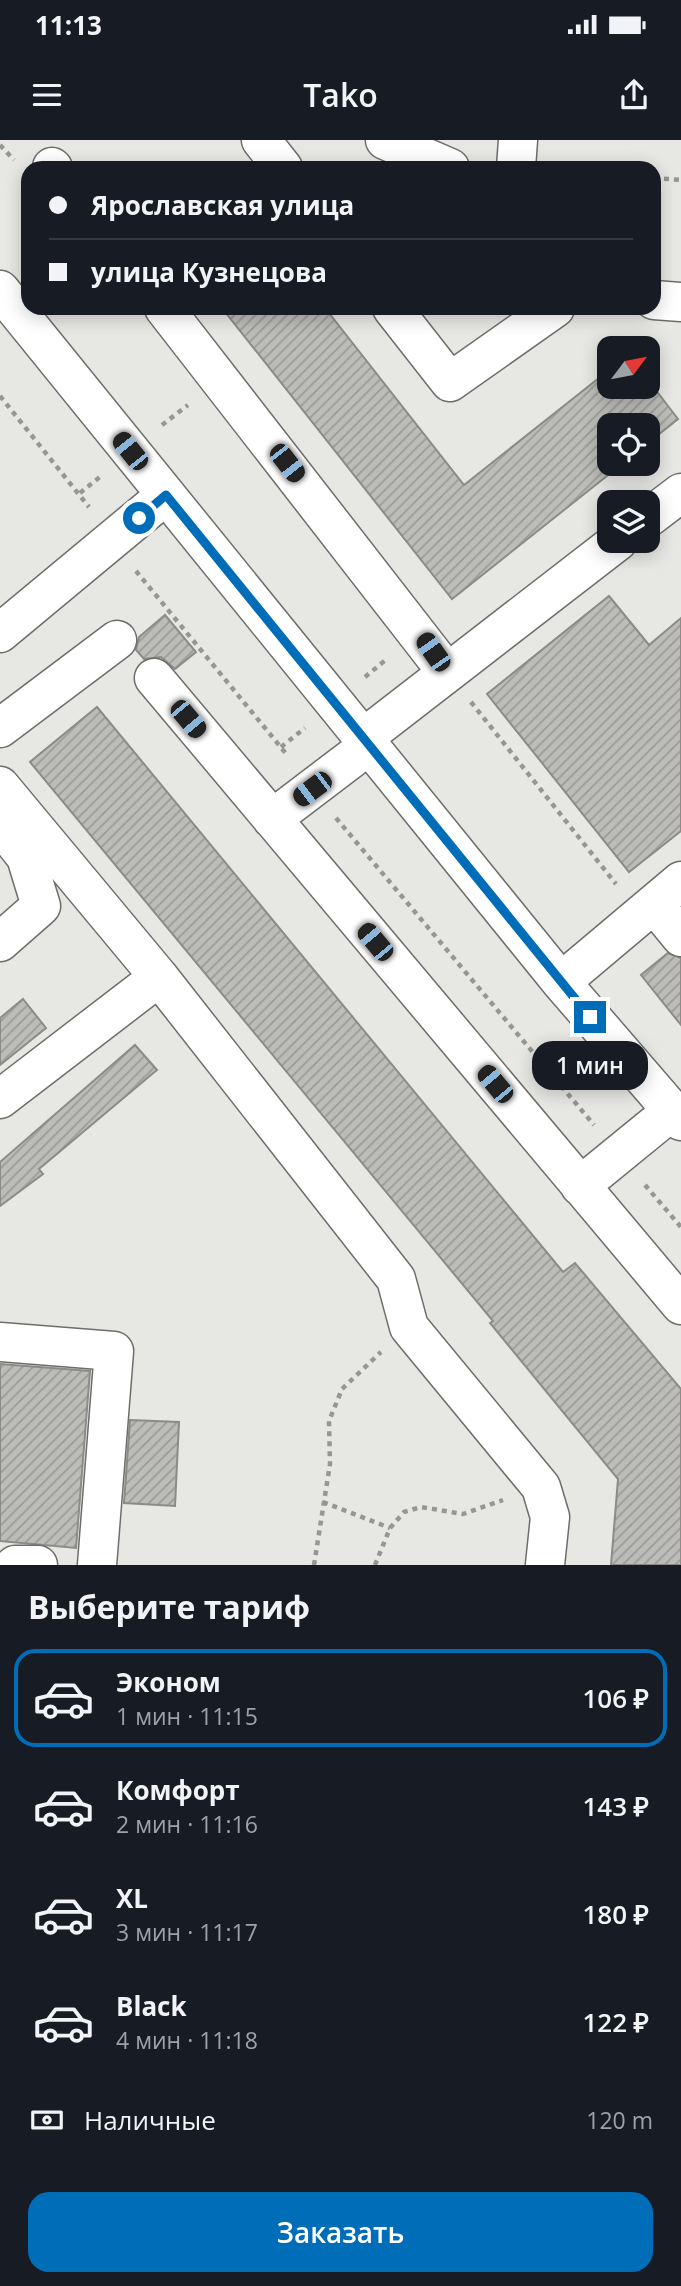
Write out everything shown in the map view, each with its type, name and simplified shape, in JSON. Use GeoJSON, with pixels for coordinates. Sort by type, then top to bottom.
{"type":"FeatureCollection","features":[{"type":"Feature","properties":{"kind":"street"},"geometry":{"type":"LineString","coordinates":[[261,140],[277,161]]}},
{"type":"Feature","properties":{"kind":"street"},"geometry":{"type":"LineString","coordinates":[[385,140],[434,161]]}},
{"type":"Feature","properties":{"kind":"street"},"geometry":{"type":"LineString","coordinates":[[516,161],[518,140]]}},
{"type":"Feature","properties":{"kind":"street"},"geometry":{"type":"LineString","coordinates":[[0,290],[561,982],[676,1116],[580,1186]]}},
{"type":"Feature","properties":{"kind":"street"},"geometry":{"type":"LineString","coordinates":[[169,315],[446,671]]}},
{"type":"Feature","properties":{"kind":"street"},"geometry":{"type":"LineString","coordinates":[[398,315],[450,382],[545,315]]}},
{"type":"Feature","properties":{"kind":"street"},"geometry":{"type":"LineString","coordinates":[[660,510],[681,493]]}},
{"type":"Feature","properties":{"kind":"street"},"geometry":{"type":"LineString","coordinates":[[0,634],[166,495]]}},
{"type":"Feature","properties":{"kind":"street"},"geometry":{"type":"LineString","coordinates":[[272,819],[446,671],[602,553]]}},
{"type":"Feature","properties":{"kind":"street"},"geometry":{"type":"LineString","coordinates":[[0,728],[117,640]]}},
{"type":"Feature","properties":{"kind":"street"},"geometry":{"type":"LineString","coordinates":[[154,678],[681,1305]]}},
{"type":"Feature","properties":{"kind":"street"},"geometry":{"type":"LineString","coordinates":[[0,786],[159,977],[396,1279],[409,1327],[541,1488],[550,1517],[545,1565]]}},
{"type":"Feature","properties":{"kind":"street"},"geometry":{"type":"LineString","coordinates":[[0,824],[26,857],[41,906],[0,942]]}},
{"type":"Feature","properties":{"kind":"street"},"geometry":{"type":"LineString","coordinates":[[561,982],[659,900],[681,937]]}},
{"type":"Feature","properties":{"kind":"street"},"geometry":{"type":"LineString","coordinates":[[0,1099],[159,977]]}},
{"type":"Feature","properties":{"kind":"street"},"geometry":{"type":"LineString","coordinates":[[0,1342],[114,1351],[97,1565]]}},
{"type":"Feature","properties":{"kind":"street"},"geometry":{"type":"LineString","coordinates":[[15,1565],[38,1565]]}},
{"type":"Feature","properties":{"kind":"path"},"geometry":{"type":"LineString","coordinates":[[661,179],[681,180]]}},
{"type":"Feature","properties":{"kind":"path"},"geometry":{"type":"LineString","coordinates":[[446,671],[659,900]]}},
{"type":"Feature","properties":{"kind":"path"},"geometry":{"type":"LineString","coordinates":[[314,1565],[330,1464],[329,1421],[342,1389],[409,1327]]}},
{"type":"Feature","properties":{"kind":"path"},"geometry":{"type":"LineString","coordinates":[[375,1565],[390,1528],[404,1512],[421,1507],[463,1514],[541,1488]]}},
{"type":"Feature","properties":{"kind":"path"},"geometry":{"type":"LineString","coordinates":[[323,1503],[390,1528]]}},
{"type":"Feature","properties":{"kind":"building"},"geometry":{"type":"Polygon","coordinates":[[[228,315],[330,315],[464,485],[597,380],[597,399],[660,399],[660,396],[678,419],[660,433],[660,413],[597,413],[597,476],[607,476],[452,599],[228,315]]]}},
{"type":"Feature","properties":{"kind":"building"},"geometry":{"type":"Polygon","coordinates":[[[609,596],[649,645],[681,618],[681,831],[629,872],[487,694],[609,596]]]}},
{"type":"Feature","properties":{"kind":"building"},"geometry":{"type":"Polygon","coordinates":[[[165,615],[196,652],[175,669],[161,657],[144,659],[136,650],[139,637],[165,615]]]}},
{"type":"Feature","properties":{"kind":"building"},"geometry":{"type":"Polygon","coordinates":[[[97,707],[563,1272],[575,1263],[681,1389],[681,1565],[611,1565],[618,1479],[490,1323],[493,1321],[30,762],[97,707]]]}},
{"type":"Feature","properties":{"kind":"building"},"geometry":{"type":"Polygon","coordinates":[[[668,953],[681,958],[681,1025],[641,975],[668,953]]]}},
{"type":"Feature","properties":{"kind":"building"},"geometry":{"type":"Polygon","coordinates":[[[23,999],[46,1028],[0,1065],[0,1018],[23,999]]]}},
{"type":"Feature","properties":{"kind":"building"},"geometry":{"type":"Polygon","coordinates":[[[135,1045],[157,1070],[39,1169],[43,1174],[0,1206],[0,1162],[135,1045]]]}},
{"type":"Feature","properties":{"kind":"building"},"geometry":{"type":"Polygon","coordinates":[[[0,1364],[90,1371],[76,1548],[0,1541],[0,1364]]]}},
{"type":"Feature","properties":{"kind":"building"},"geometry":{"type":"Polygon","coordinates":[[[130,1420],[179,1422],[175,1506],[124,1503],[130,1420]]]}},
{"type":"Feature","properties":{"kind":"route"},"geometry":{"type":"LineString","coordinates":[[139,518],[166,495],[590,1017]]}}]}
